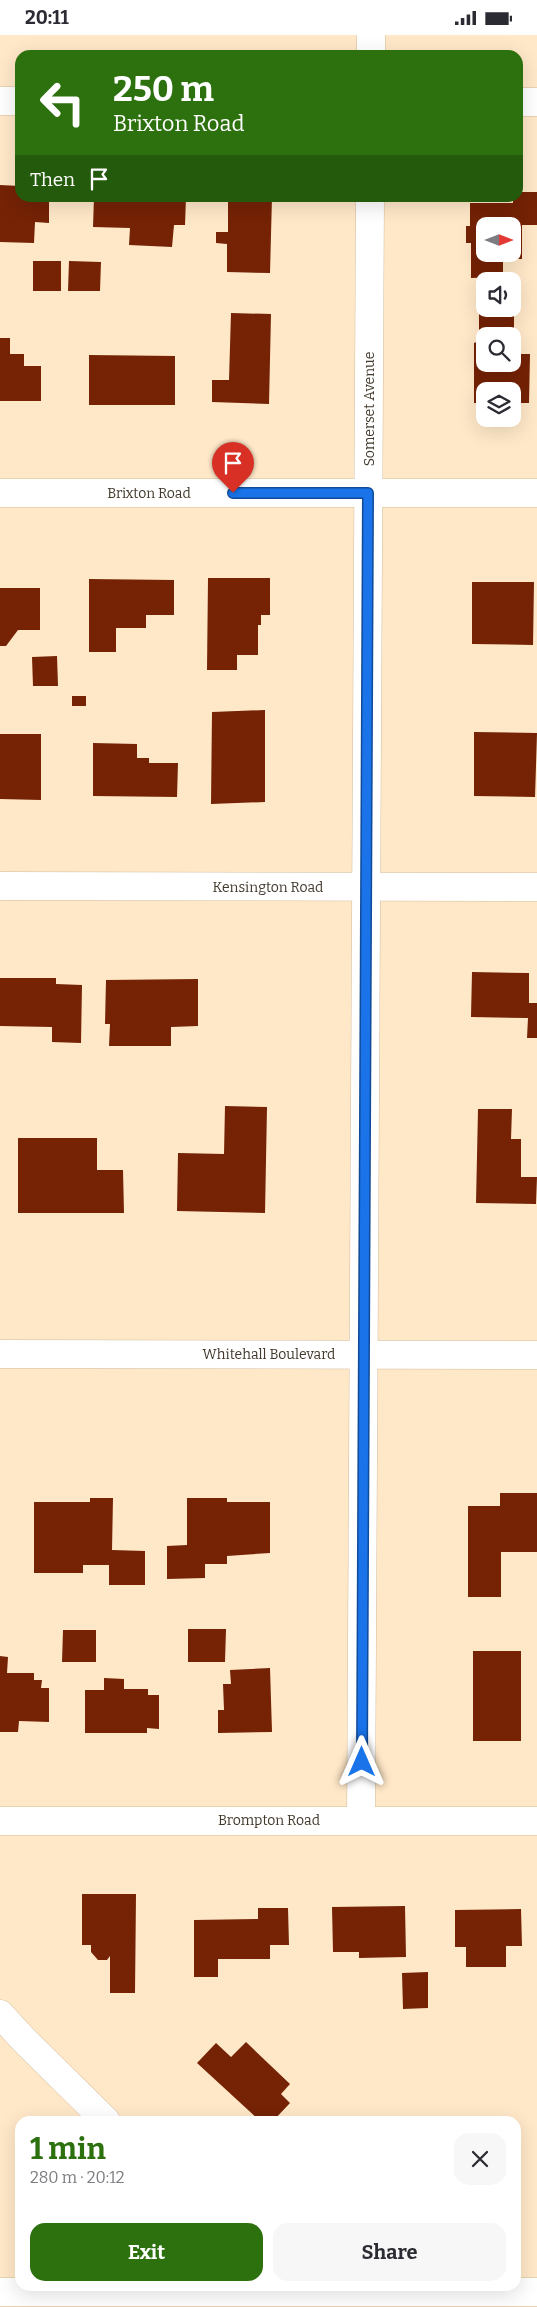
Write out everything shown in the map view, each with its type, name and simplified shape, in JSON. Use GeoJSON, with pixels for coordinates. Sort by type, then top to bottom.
{"type":"FeatureCollection","features":[{"type":"Feature","properties":{"kind":"street"},"geometry":{"type":"LineString","coordinates":[[371,35],[371,50]]}},
{"type":"Feature","properties":{"kind":"street"},"geometry":{"type":"LineString","coordinates":[[0,101],[15,101]]}},
{"type":"Feature","properties":{"kind":"street"},"geometry":{"type":"LineString","coordinates":[[523,102],[537,102]]}},
{"type":"Feature","properties":{"kind":"street","name":"Somerset Avenue"},"geometry":{"type":"LineString","coordinates":[[361,1820],[370,202]]}},
{"type":"Feature","properties":{"kind":"street","name":"Brixton Road"},"geometry":{"type":"LineString","coordinates":[[0,493],[537,493]]}},
{"type":"Feature","properties":{"kind":"street","name":"Kensington Road"},"geometry":{"type":"LineString","coordinates":[[0,887],[537,887]]}},
{"type":"Feature","properties":{"kind":"street","name":"Whitehall Boulevard"},"geometry":{"type":"LineString","coordinates":[[0,1354],[537,1355]]}},
{"type":"Feature","properties":{"kind":"street","name":"Brompton Road"},"geometry":{"type":"LineString","coordinates":[[0,1821],[537,1821]]}},
{"type":"Feature","properties":{"kind":"street"},"geometry":{"type":"LineString","coordinates":[[0,2014],[101,2116]]}},
{"type":"Feature","properties":{"kind":"street"},"geometry":{"type":"LineString","coordinates":[[0,2292],[277,2295],[537,2292]]}},
{"type":"Feature","properties":{"kind":"building"},"geometry":{"type":"Polygon","coordinates":[[[0,185],[15,186],[15,202],[49,202],[49,223],[35,222],[34,243],[0,242],[0,185]]]}},
{"type":"Feature","properties":{"kind":"building"},"geometry":{"type":"Polygon","coordinates":[[[523,192],[537,192],[537,225],[522,225],[522,259],[521,217],[476,217],[476,263],[503,263],[503,272],[476,272],[476,278],[471,278],[471,243],[466,243],[466,226],[470,226],[470,203],[523,202],[523,192]]]}},
{"type":"Feature","properties":{"kind":"building"},"geometry":{"type":"Polygon","coordinates":[[[94,202],[186,202],[185,225],[174,225],[172,247],[129,245],[130,228],[93,227],[94,202]]]}},
{"type":"Feature","properties":{"kind":"building"},"geometry":{"type":"Polygon","coordinates":[[[228,202],[272,202],[270,273],[227,272],[227,244],[216,243],[216,232],[228,232],[228,202]]]}},
{"type":"Feature","properties":{"kind":"building"},"geometry":{"type":"Polygon","coordinates":[[[33,261],[61,261],[61,291],[33,291],[33,261]]]}},
{"type":"Feature","properties":{"kind":"building"},"geometry":{"type":"Polygon","coordinates":[[[69,261],[101,262],[100,291],[68,291],[69,261]]]}},
{"type":"Feature","properties":{"kind":"building"},"geometry":{"type":"Polygon","coordinates":[[[231,313],[271,314],[269,404],[212,402],[212,380],[229,380],[231,313]]]}},
{"type":"Feature","properties":{"kind":"building"},"geometry":{"type":"Polygon","coordinates":[[[479,317],[514,317],[514,327],[479,327],[479,317]]]}},
{"type":"Feature","properties":{"kind":"building"},"geometry":{"type":"Polygon","coordinates":[[[0,338],[10,338],[10,354],[24,354],[24,366],[41,366],[41,401],[0,401],[0,338]]]}},
{"type":"Feature","properties":{"kind":"building"},"geometry":{"type":"Polygon","coordinates":[[[476,342],[476,372],[521,372],[521,354],[530,354],[529,403],[521,403],[521,382],[476,382],[476,403],[474,403],[474,343],[476,342]]]}},
{"type":"Feature","properties":{"kind":"building"},"geometry":{"type":"Polygon","coordinates":[[[89,355],[175,356],[175,405],[89,405],[89,355]]]}},
{"type":"Feature","properties":{"kind":"building"},"geometry":{"type":"Polygon","coordinates":[[[208,578],[270,578],[270,615],[261,615],[261,625],[258,625],[258,655],[237,655],[237,670],[207,670],[208,578]]]}},
{"type":"Feature","properties":{"kind":"building"},"geometry":{"type":"Polygon","coordinates":[[[89,579],[174,580],[174,615],[146,615],[146,628],[116,628],[116,652],[89,652],[89,579]]]}},
{"type":"Feature","properties":{"kind":"building"},"geometry":{"type":"Polygon","coordinates":[[[472,582],[534,582],[533,645],[472,644],[472,582]]]}},
{"type":"Feature","properties":{"kind":"building"},"geometry":{"type":"Polygon","coordinates":[[[0,588],[40,588],[40,630],[18,630],[6,646],[0,646],[0,588]]]}},
{"type":"Feature","properties":{"kind":"building"},"geometry":{"type":"Polygon","coordinates":[[[57,656],[58,686],[33,686],[32,657],[57,656]]]}},
{"type":"Feature","properties":{"kind":"building"},"geometry":{"type":"Polygon","coordinates":[[[72,696],[86,696],[86,706],[72,706],[72,696]]]}},
{"type":"Feature","properties":{"kind":"building"},"geometry":{"type":"Polygon","coordinates":[[[265,710],[265,802],[211,804],[212,712],[265,710]]]}},
{"type":"Feature","properties":{"kind":"building"},"geometry":{"type":"Polygon","coordinates":[[[474,732],[537,733],[535,797],[474,796],[474,732]]]}},
{"type":"Feature","properties":{"kind":"building"},"geometry":{"type":"Polygon","coordinates":[[[0,734],[41,734],[41,800],[0,799],[0,734]]]}},
{"type":"Feature","properties":{"kind":"building"},"geometry":{"type":"Polygon","coordinates":[[[93,743],[137,744],[137,758],[149,758],[149,763],[178,763],[177,797],[93,796],[93,743]]]}},
{"type":"Feature","properties":{"kind":"building"},"geometry":{"type":"Polygon","coordinates":[[[472,972],[529,973],[529,1003],[537,1003],[537,1038],[527,1038],[528,1018],[471,1017],[472,972]]]}},
{"type":"Feature","properties":{"kind":"building"},"geometry":{"type":"Polygon","coordinates":[[[0,978],[56,978],[56,984],[82,985],[81,1043],[52,1042],[52,1027],[0,1026],[0,978]]]}},
{"type":"Feature","properties":{"kind":"building"},"geometry":{"type":"Polygon","coordinates":[[[198,979],[198,1026],[171,1027],[171,1046],[109,1046],[110,1024],[105,1024],[106,980],[198,979]]]}},
{"type":"Feature","properties":{"kind":"building"},"geometry":{"type":"Polygon","coordinates":[[[225,1106],[267,1107],[265,1213],[177,1211],[178,1153],[224,1154],[225,1106]]]}},
{"type":"Feature","properties":{"kind":"building"},"geometry":{"type":"Polygon","coordinates":[[[478,1109],[512,1109],[511,1139],[521,1139],[521,1177],[537,1177],[536,1204],[476,1203],[478,1109]]]}},
{"type":"Feature","properties":{"kind":"building"},"geometry":{"type":"Polygon","coordinates":[[[18,1138],[97,1138],[97,1170],[123,1170],[124,1213],[18,1213],[18,1138]]]}},
{"type":"Feature","properties":{"kind":"building"},"geometry":{"type":"Polygon","coordinates":[[[500,1493],[537,1493],[537,1552],[501,1552],[501,1597],[468,1597],[468,1506],[500,1506],[500,1493]]]}},
{"type":"Feature","properties":{"kind":"building"},"geometry":{"type":"Polygon","coordinates":[[[90,1498],[113,1498],[112,1550],[145,1551],[145,1585],[109,1585],[109,1565],[83,1565],[83,1573],[34,1573],[34,1502],[90,1502],[90,1498]]]}},
{"type":"Feature","properties":{"kind":"building"},"geometry":{"type":"Polygon","coordinates":[[[187,1498],[227,1498],[227,1502],[270,1502],[270,1553],[227,1556],[227,1564],[205,1564],[205,1578],[167,1579],[167,1546],[187,1545],[187,1498]]]}},
{"type":"Feature","properties":{"kind":"building"},"geometry":{"type":"Polygon","coordinates":[[[188,1629],[226,1629],[225,1662],[188,1662],[188,1629]]]}},
{"type":"Feature","properties":{"kind":"building"},"geometry":{"type":"Polygon","coordinates":[[[63,1630],[96,1630],[96,1662],[62,1662],[63,1630]]]}},
{"type":"Feature","properties":{"kind":"building"},"geometry":{"type":"Polygon","coordinates":[[[473,1651],[521,1651],[521,1741],[473,1741],[473,1651]]]}},
{"type":"Feature","properties":{"kind":"building"},"geometry":{"type":"Polygon","coordinates":[[[0,1656],[8,1657],[7,1673],[34,1673],[34,1680],[42,1680],[41,1688],[49,1688],[49,1722],[19,1721],[18,1732],[0,1732],[0,1656]]]}},
{"type":"Feature","properties":{"kind":"building"},"geometry":{"type":"Polygon","coordinates":[[[270,1668],[272,1732],[218,1733],[218,1710],[224,1710],[223,1684],[231,1684],[230,1670],[270,1668]]]}},
{"type":"Feature","properties":{"kind":"building"},"geometry":{"type":"Polygon","coordinates":[[[104,1678],[124,1679],[124,1689],[148,1689],[148,1695],[159,1695],[159,1729],[147,1728],[147,1733],[85,1733],[85,1690],[104,1690],[104,1678]]]}},
{"type":"Feature","properties":{"kind":"building"},"geometry":{"type":"Polygon","coordinates":[[[82,1894],[136,1894],[135,1993],[110,1993],[110,1956],[107,1960],[98,1960],[91,1952],[91,1945],[82,1945],[82,1894]]]}},
{"type":"Feature","properties":{"kind":"building"},"geometry":{"type":"Polygon","coordinates":[[[405,1906],[406,1957],[359,1958],[359,1952],[333,1952],[332,1907],[405,1906]]]}},
{"type":"Feature","properties":{"kind":"building"},"geometry":{"type":"Polygon","coordinates":[[[258,1908],[288,1908],[289,1945],[270,1945],[270,1959],[218,1959],[218,1977],[194,1977],[194,1920],[258,1919],[258,1908]]]}},
{"type":"Feature","properties":{"kind":"building"},"geometry":{"type":"Polygon","coordinates":[[[521,1909],[522,1946],[506,1946],[506,1967],[466,1967],[466,1947],[455,1947],[455,1910],[521,1909]]]}},
{"type":"Feature","properties":{"kind":"building"},"geometry":{"type":"Polygon","coordinates":[[[428,1972],[428,2008],[403,2009],[402,1973],[428,1972]]]}},
{"type":"Feature","properties":{"kind":"building"},"geometry":{"type":"Polygon","coordinates":[[[246,2042],[290,2084],[281,2094],[290,2103],[278,2116],[255,2116],[197,2063],[216,2043],[231,2057],[246,2042]]]}},
{"type":"Feature","properties":{"kind":"route"},"geometry":{"type":"LineString","coordinates":[[233,493],[368,493],[362,1762]]}}]}
